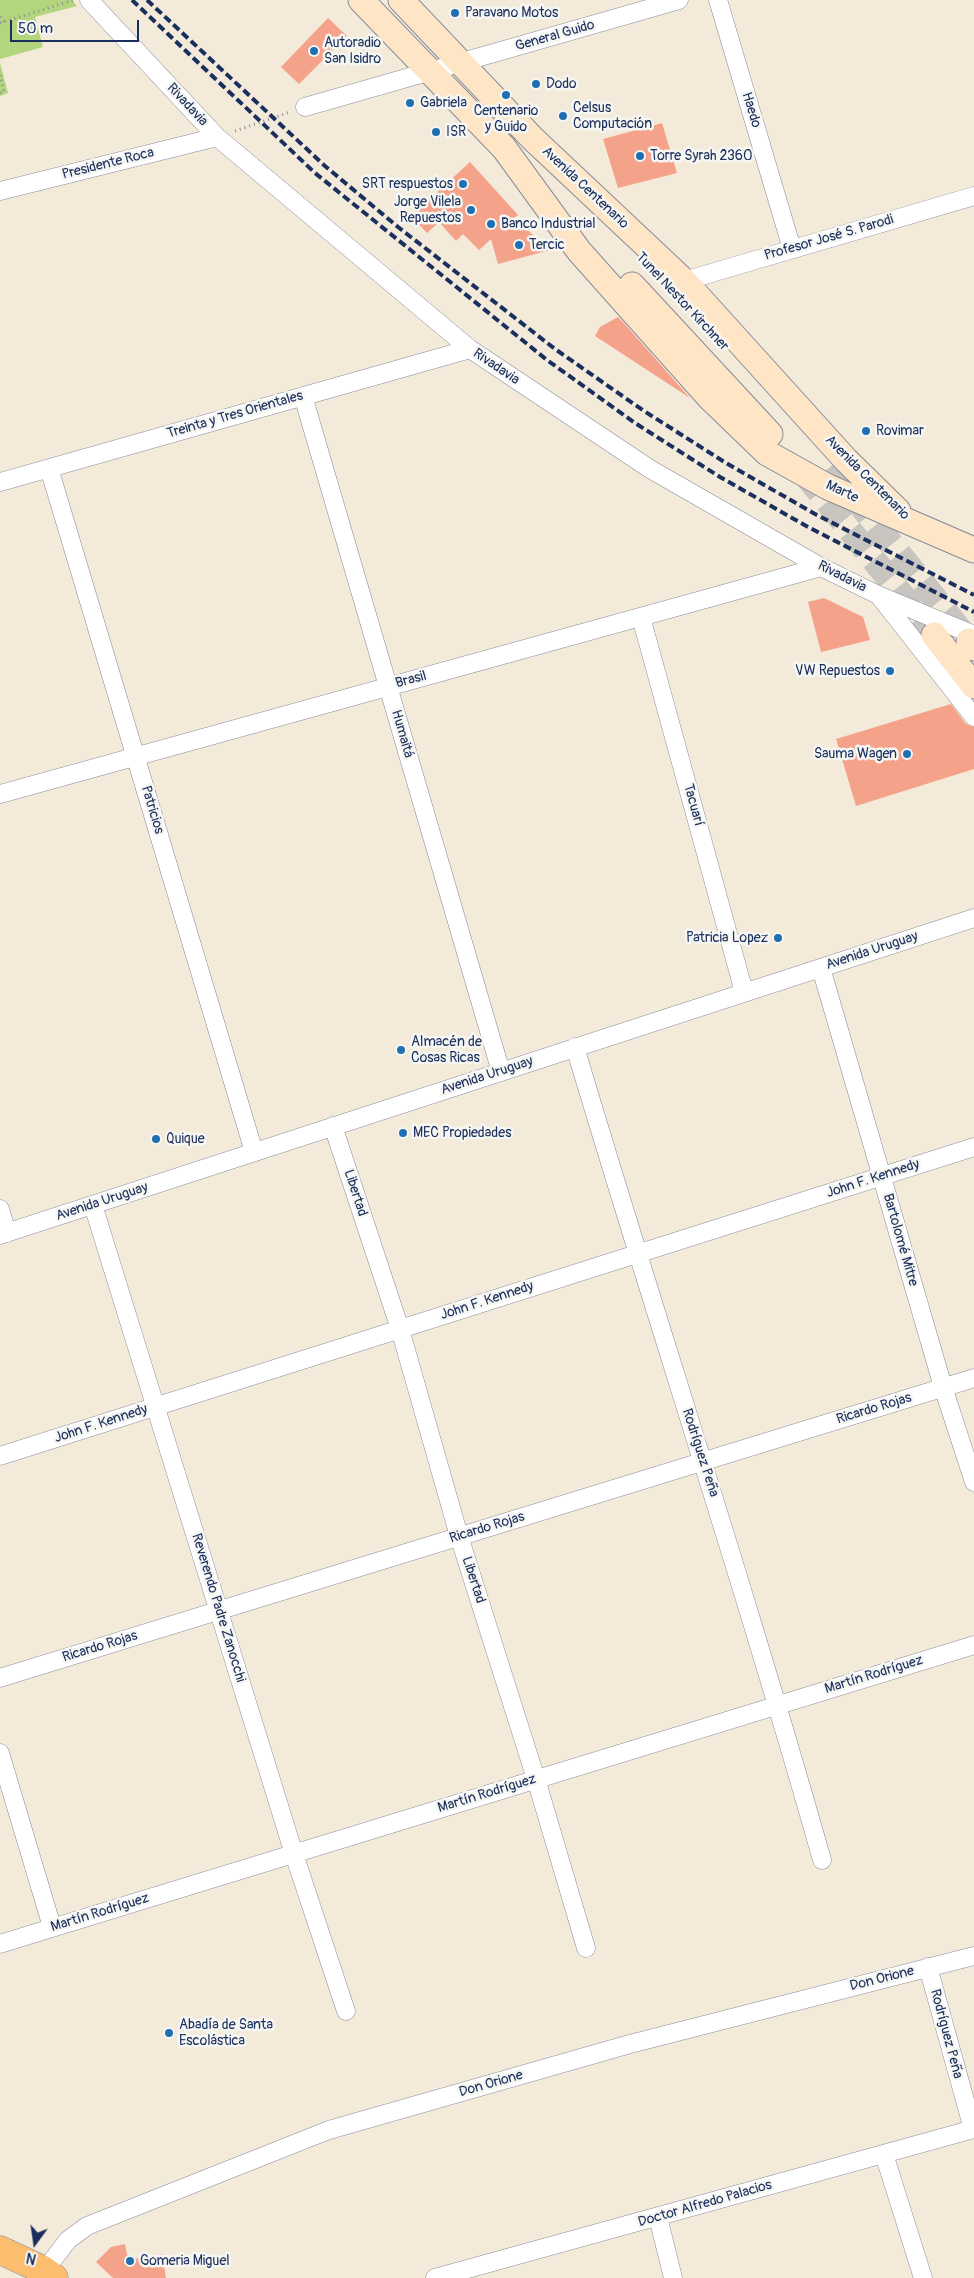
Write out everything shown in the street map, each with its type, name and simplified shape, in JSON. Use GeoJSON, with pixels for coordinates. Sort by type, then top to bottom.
{"type":"FeatureCollection","features":[{"type":"Feature","properties":{"kind":"main road"},"geometry":{"type":"LineString","coordinates":[[0,2250],[45,2275]]}},
{"type":"Feature","properties":{"kind":"street","name":"Rivadavia"},"geometry":{"type":"LineString","coordinates":[[89,0],[216,137],[470,349],[650,469],[821,567],[972,642]]}},
{"type":"Feature","properties":{"kind":"street"},"geometry":{"type":"LineString","coordinates":[[305,107],[430,71],[361,0]]}},
{"type":"Feature","properties":{"kind":"street","name":"Avenida Centenario"},"geometry":{"type":"LineString","coordinates":[[401,0],[532,138],[684,281],[835,471],[915,526],[974,550]]}},
{"type":"Feature","properties":{"kind":"street","name":"General Guido"},"geometry":{"type":"LineString","coordinates":[[430,71],[679,0]]}},
{"type":"Feature","properties":{"kind":"street","name":"Haedo"},"geometry":{"type":"LineString","coordinates":[[718,0],[792,249]]}},
{"type":"Feature","properties":{"kind":"street","name":"Marte"},"geometry":{"type":"LineString","coordinates":[[430,71],[504,148],[579,250],[709,397],[778,453],[835,471]]}},
{"type":"Feature","properties":{"kind":"street","name":"Presidente Roca"},"geometry":{"type":"LineString","coordinates":[[0,191],[216,137]]}},
{"type":"Feature","properties":{"kind":"street","name":"Tunel Nestor Kirchner"},"geometry":{"type":"LineString","coordinates":[[532,138],[777,405],[835,471]]}},
{"type":"Feature","properties":{"kind":"street","name":"Profesor José S. Parodi"},"geometry":{"type":"LineString","coordinates":[[684,281],[974,196]]}},
{"type":"Feature","properties":{"kind":"street","name":"Treinta y Tres Orientales"},"geometry":{"type":"LineString","coordinates":[[0,482],[470,349]]}},
{"type":"Feature","properties":{"kind":"street","name":"Humaitá"},"geometry":{"type":"LineString","coordinates":[[303,396],[501,1072]]}},
{"type":"Feature","properties":{"kind":"street","name":"Patricios"},"geometry":{"type":"LineString","coordinates":[[49,468],[254,1152]]}},
{"type":"Feature","properties":{"kind":"street","name":"Brasil"},"geometry":{"type":"LineString","coordinates":[[0,794],[821,567]]}},
{"type":"Feature","properties":{"kind":"street"},"geometry":{"type":"LineString","coordinates":[[878,595],[974,718]]}},
{"type":"Feature","properties":{"kind":"street","name":"Tacuarí"},"geometry":{"type":"LineString","coordinates":[[641,617],[744,992]]}},
{"type":"Feature","properties":{"kind":"street"},"geometry":{"type":"LineString","coordinates":[[934,635],[974,686]]}},
{"type":"Feature","properties":{"kind":"street","name":"Avenida Uruguay"},"geometry":{"type":"LineString","coordinates":[[3,1234],[974,918]]}},
{"type":"Feature","properties":{"kind":"street","name":"Bartolomé Mitre"},"geometry":{"type":"LineString","coordinates":[[821,968],[943,1387],[974,1482]]}},
{"type":"Feature","properties":{"kind":"street","name":"Rodríguez Peña"},"geometry":{"type":"LineString","coordinates":[[575,1048],[636,1253],[778,1704],[822,1860]]}},
{"type":"Feature","properties":{"kind":"street","name":"Libertad"},"geometry":{"type":"LineString","coordinates":[[333,1126],[400,1329],[459,1536],[536,1779],[586,1948]]}},
{"type":"Feature","properties":{"kind":"street","name":"John F. Kennedy"},"geometry":{"type":"LineString","coordinates":[[0,1456],[974,1147]]}},
{"type":"Feature","properties":{"kind":"street","name":"Reverendo Padre Zanocchi"},"geometry":{"type":"LineString","coordinates":[[93,1205],[157,1406],[218,1611],[294,1854],[346,2011]]}},
{"type":"Feature","properties":{"kind":"street"},"geometry":{"type":"LineString","coordinates":[[0,1209],[3,1234]]}},
{"type":"Feature","properties":{"kind":"street","name":"Ricardo Rojas"},"geometry":{"type":"LineString","coordinates":[[0,1678],[974,1378]]}},
{"type":"Feature","properties":{"kind":"street","name":"Martín Rodríguez"},"geometry":{"type":"LineString","coordinates":[[0,1944],[974,1645]]}},
{"type":"Feature","properties":{"kind":"street"},"geometry":{"type":"LineString","coordinates":[[0,1753],[52,1927]]}},
{"type":"Feature","properties":{"kind":"street","name":"Don Orione"},"geometry":{"type":"LineString","coordinates":[[45,2275],[68,2240],[87,2226],[329,2130],[630,2044],[974,1956]]}},
{"type":"Feature","properties":{"kind":"street","name":"Rodríguez Peña"},"geometry":{"type":"LineString","coordinates":[[928,1967],[973,2129]]}},
{"type":"Feature","properties":{"kind":"street","name":"Doctor Alfredo Palacios"},"geometry":{"type":"LineString","coordinates":[[435,2278],[973,2129]]}},
{"type":"Feature","properties":{"kind":"street"},"geometry":{"type":"LineString","coordinates":[[884,2154],[923,2278]]}},
{"type":"Feature","properties":{"kind":"street"},"geometry":{"type":"LineString","coordinates":[[658,2217],[673,2278]]}},
{"type":"Feature","properties":{"kind":"path"},"geometry":{"type":"LineString","coordinates":[[0,17],[2,22],[74,0]]}},
{"type":"Feature","properties":{"kind":"path"},"geometry":{"type":"LineString","coordinates":[[0,75],[4,92],[0,93]]}},
{"type":"Feature","properties":{"kind":"path"},"geometry":{"type":"LineString","coordinates":[[216,137],[305,107]]}},
{"type":"Feature","properties":{"kind":"green space"},"geometry":{"type":"Polygon","coordinates":[[[0,0],[72,0],[77,6],[35,17],[43,47],[0,59],[0,0]]]}},
{"type":"Feature","properties":{"kind":"green space"},"geometry":{"type":"Polygon","coordinates":[[[0,63],[8,93],[0,96],[0,63]]]}},
{"type":"Feature","properties":{"kind":"building","name":"Autoradio San Isidro"},"geometry":{"type":"Polygon","coordinates":[[[328,18],[347,36],[299,84],[281,67],[328,18]]]}},
{"type":"Feature","properties":{"kind":"building","name":"Torre Syrah 2360"},"geometry":{"type":"Polygon","coordinates":[[[662,123],[677,173],[618,188],[603,139],[662,123]]]}},
{"type":"Feature","properties":{"kind":"building"},"geometry":{"type":"Polygon","coordinates":[[[470,162],[518,215],[514,218],[550,250],[498,264],[491,239],[479,250],[463,234],[456,241],[439,222],[427,233],[411,216],[470,162]]]}},
{"type":"Feature","properties":{"kind":"building"},"geometry":{"type":"Polygon","coordinates":[[[618,317],[690,398],[595,336],[600,327],[618,317]]]}},
{"type":"Feature","properties":{"kind":"building"},"geometry":{"type":"Polygon","coordinates":[[[824,598],[863,617],[870,640],[821,652],[808,602],[824,598]]]}},
{"type":"Feature","properties":{"kind":"building","name":"Sauma Wagen"},"geometry":{"type":"Polygon","coordinates":[[[951,704],[966,724],[974,727],[974,769],[856,806],[836,739],[951,704]]]}},
{"type":"Feature","properties":{"kind":"building","name":"Gomeria Miguel"},"geometry":{"type":"Polygon","coordinates":[[[125,2244],[128,2260],[162,2254],[166,2278],[113,2278],[96,2262],[111,2247],[125,2244]]]}},
{"type":"Feature","properties":{"kind":"tunnel"},"geometry":{"type":"LineString","coordinates":[[830,467],[969,641]]}},
{"type":"Feature","properties":{"kind":"tunnel"},"geometry":{"type":"LineString","coordinates":[[804,473],[934,635]]}},
{"type":"Feature","properties":{"kind":"railway"},"geometry":{"type":"LineString","coordinates":[[132,0],[315,173],[547,360],[635,423],[720,477],[808,527],[974,612]]}},
{"type":"Feature","properties":{"kind":"railway"},"geometry":{"type":"LineString","coordinates":[[147,0],[325,166],[398,227],[555,349],[644,411],[726,463],[815,514],[974,595]]}},
{"type":"Feature","properties":{"kind":"place","name":"Paravano Motos"},"geometry":{"type":"Point","coordinates":[455,13]}},
{"type":"Feature","properties":{"kind":"place","name":"Autoradio San Isidro"},"geometry":{"type":"Point","coordinates":[314,51]}},
{"type":"Feature","properties":{"kind":"place","name":"Dodo"},"geometry":{"type":"Point","coordinates":[536,84]}},
{"type":"Feature","properties":{"kind":"place","name":"Centenario y Guido"},"geometry":{"type":"Point","coordinates":[506,95]}},
{"type":"Feature","properties":{"kind":"place","name":"Gabriela"},"geometry":{"type":"Point","coordinates":[410,103]}},
{"type":"Feature","properties":{"kind":"place","name":"Celsus Computación"},"geometry":{"type":"Point","coordinates":[563,116]}},
{"type":"Feature","properties":{"kind":"place","name":"ISR"},"geometry":{"type":"Point","coordinates":[436,132]}},
{"type":"Feature","properties":{"kind":"place","name":"Torre Syrah 2360"},"geometry":{"type":"Point","coordinates":[640,156]}},
{"type":"Feature","properties":{"kind":"place","name":"SRT respuestos"},"geometry":{"type":"Point","coordinates":[463,184]}},
{"type":"Feature","properties":{"kind":"place","name":"Jorge Vilela Repuestos"},"geometry":{"type":"Point","coordinates":[471,210]}},
{"type":"Feature","properties":{"kind":"place","name":"Banco Industrial"},"geometry":{"type":"Point","coordinates":[491,224]}},
{"type":"Feature","properties":{"kind":"place","name":"Tercic"},"geometry":{"type":"Point","coordinates":[519,245]}},
{"type":"Feature","properties":{"kind":"place","name":"Rovimar"},"geometry":{"type":"Point","coordinates":[866,431]}},
{"type":"Feature","properties":{"kind":"place","name":"VW Repuestos"},"geometry":{"type":"Point","coordinates":[890,671]}},
{"type":"Feature","properties":{"kind":"place","name":"Sauma Wagen"},"geometry":{"type":"Point","coordinates":[907,754]}},
{"type":"Feature","properties":{"kind":"place","name":"Patricia Lopez"},"geometry":{"type":"Point","coordinates":[778,938]}},
{"type":"Feature","properties":{"kind":"place","name":"Almacén de Cosas Ricas"},"geometry":{"type":"Point","coordinates":[401,1050]}},
{"type":"Feature","properties":{"kind":"place","name":"MEC Propiedades"},"geometry":{"type":"Point","coordinates":[403,1133]}},
{"type":"Feature","properties":{"kind":"place","name":"Quique"},"geometry":{"type":"Point","coordinates":[156,1139]}},
{"type":"Feature","properties":{"kind":"place","name":"Abadía de Santa Escolástica"},"geometry":{"type":"Point","coordinates":[169,2033]}},
{"type":"Feature","properties":{"kind":"place","name":"Gomeria Miguel"},"geometry":{"type":"Point","coordinates":[130,2261]}}]}
